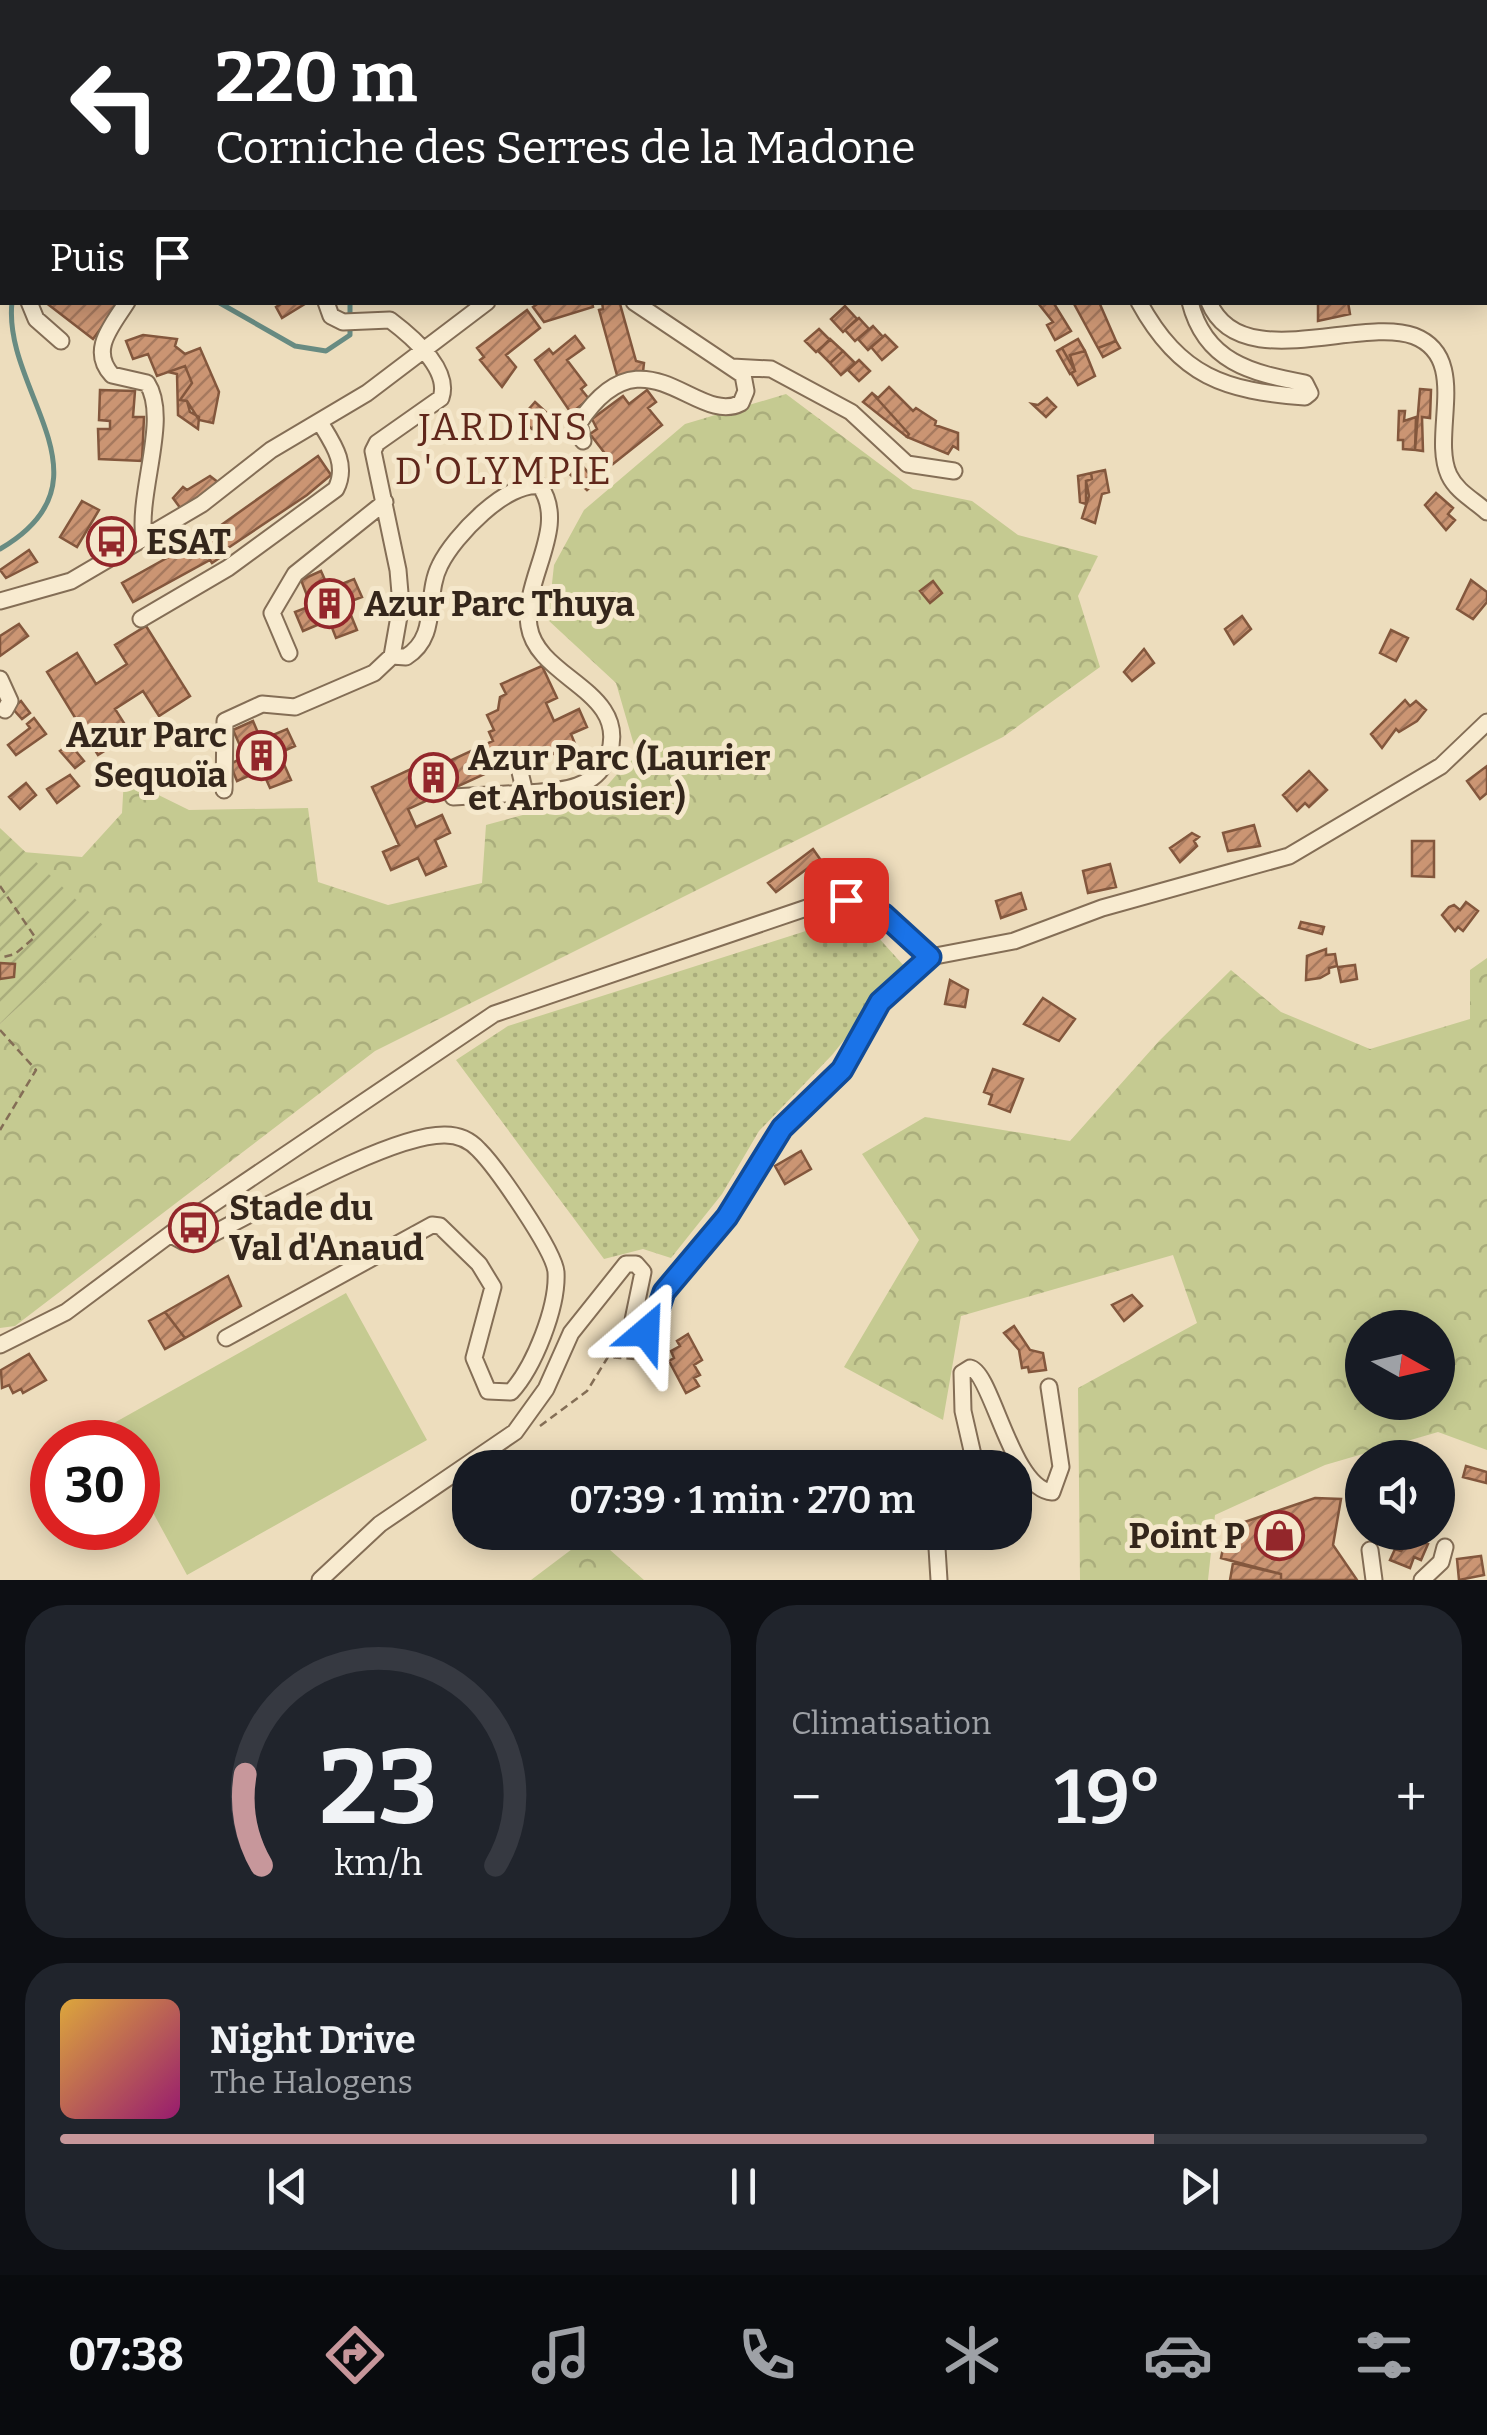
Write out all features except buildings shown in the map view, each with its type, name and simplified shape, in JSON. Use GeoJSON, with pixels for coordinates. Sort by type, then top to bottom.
{"type":"FeatureCollection","features":[{"type":"Feature","properties":{"kind":"street"},"geometry":{"type":"LineString","coordinates":[[30,305],[36,320],[61,342]]}},
{"type":"Feature","properties":{"kind":"street"},"geometry":{"type":"LineString","coordinates":[[125,305],[104,338],[101,354],[112,374],[147,383],[156,396],[154,446],[144,480],[144,539]]}},
{"type":"Feature","properties":{"kind":"street"},"geometry":{"type":"LineString","coordinates":[[224,790],[225,721],[262,704],[295,707],[374,672],[392,656],[401,605],[385,502],[373,460],[378,442],[444,392],[424,351],[390,320],[343,322],[331,316],[327,305]]}},
{"type":"Feature","properties":{"kind":"street"},"geometry":{"type":"LineString","coordinates":[[0,600],[71,581],[202,504],[271,450],[321,424],[483,305]]}},
{"type":"Feature","properties":{"kind":"street"},"geometry":{"type":"LineString","coordinates":[[583,441],[579,423],[586,412],[626,382],[672,383],[708,402],[734,408],[742,403],[746,391],[743,374],[639,305]]}},
{"type":"Feature","properties":{"kind":"street"},"geometry":{"type":"LineString","coordinates":[[1140,305],[1160,335],[1205,378],[1267,394],[1310,394],[1305,383],[1239,368],[1216,353],[1192,305]]}},
{"type":"Feature","properties":{"kind":"street"},"geometry":{"type":"LineString","coordinates":[[1211,305],[1224,326],[1239,333],[1302,342],[1390,333],[1412,335],[1426,342],[1439,355],[1445,376],[1444,457],[1449,475],[1459,491],[1487,512]]}},
{"type":"Feature","properties":{"kind":"street"},"geometry":{"type":"LineString","coordinates":[[732,366],[771,369],[851,412],[907,464],[954,471]]}},
{"type":"Feature","properties":{"kind":"street"},"geometry":{"type":"LineString","coordinates":[[141,620],[228,568],[336,489],[342,475],[338,452],[321,424]]}},
{"type":"Feature","properties":{"kind":"street"},"geometry":{"type":"LineString","coordinates":[[392,656],[406,657],[422,642],[429,626],[433,583],[450,550],[506,492],[527,484],[540,486],[548,498],[551,517],[527,605],[529,631],[547,658],[606,712],[613,738],[607,760],[590,781],[567,790],[453,797]]}},
{"type":"Feature","properties":{"kind":"street"},"geometry":{"type":"LineString","coordinates":[[288,653],[272,613],[284,599],[295,574],[385,502]]}},
{"type":"Feature","properties":{"kind":"street"},"geometry":{"type":"LineString","coordinates":[[0,679],[10,702],[5,710]]}},
{"type":"Feature","properties":{"kind":"street"},"geometry":{"type":"LineString","coordinates":[[320,1580],[380,1524],[515,1432],[546,1389],[571,1333],[626,1264],[636,1264],[644,1272],[632,1325],[636,1331],[652,1328],[664,1292],[727,1217],[782,1128],[842,1070],[880,1002],[930,957],[1014,942],[1102,908],[1290,856],[1441,766],[1487,722]]}},
{"type":"Feature","properties":{"kind":"street"},"geometry":{"type":"LineString","coordinates":[[520,772],[525,793]]}},
{"type":"Feature","properties":{"kind":"street"},"geometry":{"type":"LineString","coordinates":[[0,1345],[66,1312],[171,1235],[512,1005],[827,901],[866,905],[884,915],[930,957]]}},
{"type":"Feature","properties":{"kind":"street"},"geometry":{"type":"LineString","coordinates":[[171,1235],[184,1242],[200,1240],[346,1167],[441,1134],[461,1137],[480,1150],[544,1245],[556,1270],[550,1308],[522,1380],[511,1392],[488,1391],[474,1358],[492,1287],[479,1264],[440,1226],[432,1225],[226,1338]]}},
{"type":"Feature","properties":{"kind":"street"},"geometry":{"type":"LineString","coordinates":[[972,1450],[963,1411],[962,1373],[977,1368],[994,1414],[1014,1450]]}},
{"type":"Feature","properties":{"kind":"street"},"geometry":{"type":"LineString","coordinates":[[1032,1481],[1043,1492],[1052,1492],[1061,1466],[1049,1387]]}},
{"type":"Feature","properties":{"kind":"street"},"geometry":{"type":"LineString","coordinates":[[937,1550],[939,1580]]}},
{"type":"Feature","properties":{"kind":"street"},"geometry":{"type":"LineString","coordinates":[[1370,1550],[1374,1580]]}},
{"type":"Feature","properties":{"kind":"street"},"geometry":{"type":"LineString","coordinates":[[1422,1580],[1440,1562],[1444,1550]]}},
{"type":"Feature","properties":{"kind":"path"},"geometry":{"type":"LineString","coordinates":[[0,886],[35,938],[15,954],[0,958]]}},
{"type":"Feature","properties":{"kind":"path"},"geometry":{"type":"LineString","coordinates":[[0,1030],[36,1070],[0,1130]]}},
{"type":"Feature","properties":{"kind":"path"},"geometry":{"type":"LineString","coordinates":[[515,1432],[548,1423],[573,1404],[587,1391],[608,1356],[636,1359],[648,1346],[652,1328]]}},
{"type":"Feature","properties":{"kind":"green space"},"geometry":{"type":"Polygon","coordinates":[[[786,394],[913,489],[972,501],[1018,535],[1098,556],[1078,596],[1100,667],[1003,737],[375,1051],[15,1326],[0,1328],[0,1024],[104,927],[23,852],[82,857],[122,813],[124,778],[189,810],[308,808],[318,882],[388,905],[482,883],[486,825],[600,794],[636,752],[616,683],[548,620],[554,565],[584,510],[685,424],[786,394]]]}},
{"type":"Feature","properties":{"kind":"green space"},"geometry":{"type":"Polygon","coordinates":[[[0,828],[105,927],[0,1024],[0,828]]]}},
{"type":"Feature","properties":{"kind":"green space"},"geometry":{"type":"Polygon","coordinates":[[[834,922],[876,935],[904,966],[832,1055],[759,1131],[722,1194],[671,1258],[643,1249],[604,1259],[456,1060],[508,1026],[834,922]]]}},
{"type":"Feature","properties":{"kind":"green space"},"geometry":{"type":"Polygon","coordinates":[[[1487,958],[1487,1450],[1438,1432],[1411,1440],[1345,1440],[1345,1459],[1215,1515],[1208,1580],[1080,1580],[1078,1388],[1197,1323],[1173,1255],[961,1316],[943,1420],[844,1367],[919,1240],[862,1154],[925,1117],[1070,1141],[1159,1041],[1231,970],[1281,1012],[1370,1049],[1470,1019],[1470,970],[1487,958]]]}},
{"type":"Feature","properties":{"kind":"green space"},"geometry":{"type":"Polygon","coordinates":[[[346,1293],[427,1440],[187,1575],[160,1525],[160,1420],[119,1420],[346,1293]]]}},
{"type":"Feature","properties":{"kind":"green space"},"geometry":{"type":"Polygon","coordinates":[[[571,1550],[610,1550],[644,1580],[531,1580],[571,1550]]]}},
{"type":"Feature","properties":{"kind":"waterway"},"geometry":{"type":"LineString","coordinates":[[0,549],[34,522],[51,494],[53,464],[47,433],[13,336],[12,305]]}},
{"type":"Feature","properties":{"kind":"waterway"},"geometry":{"type":"LineString","coordinates":[[223,305],[295,346],[326,351],[350,335],[350,305]]}},
{"type":"Feature","properties":{"kind":"place","name":"ESAT"},"geometry":{"type":"Point","coordinates":[111,542]}},
{"type":"Feature","properties":{"kind":"place","name":"Azur Parc Thuya"},"geometry":{"type":"Point","coordinates":[329,604]}},
{"type":"Feature","properties":{"kind":"place","name":"Azur Parc Sequoïa"},"geometry":{"type":"Point","coordinates":[262,755]}},
{"type":"Feature","properties":{"kind":"place","name":"Azur Parc (Laurier et Arbousier)"},"geometry":{"type":"Point","coordinates":[433,778]}},
{"type":"Feature","properties":{"kind":"place","name":"Stade du Val d'Anaud"},"geometry":{"type":"Point","coordinates":[194,1228]}},
{"type":"Feature","properties":{"kind":"place","name":"Point P"},"geometry":{"type":"Point","coordinates":[1280,1536]}},
{"type":"Feature","properties":{"kind":"district","name":"JARDINS D'OLYMPIE"},"geometry":{"type":"Point","coordinates":[504,449]}},
{"type":"Feature","properties":{"kind":"route"},"geometry":{"type":"LineString","coordinates":[[646,1332],[652,1328],[664,1292],[727,1217],[756,1164],[782,1128],[842,1070],[858,1048],[880,1002],[930,957],[884,915],[846,900]]}}]}
